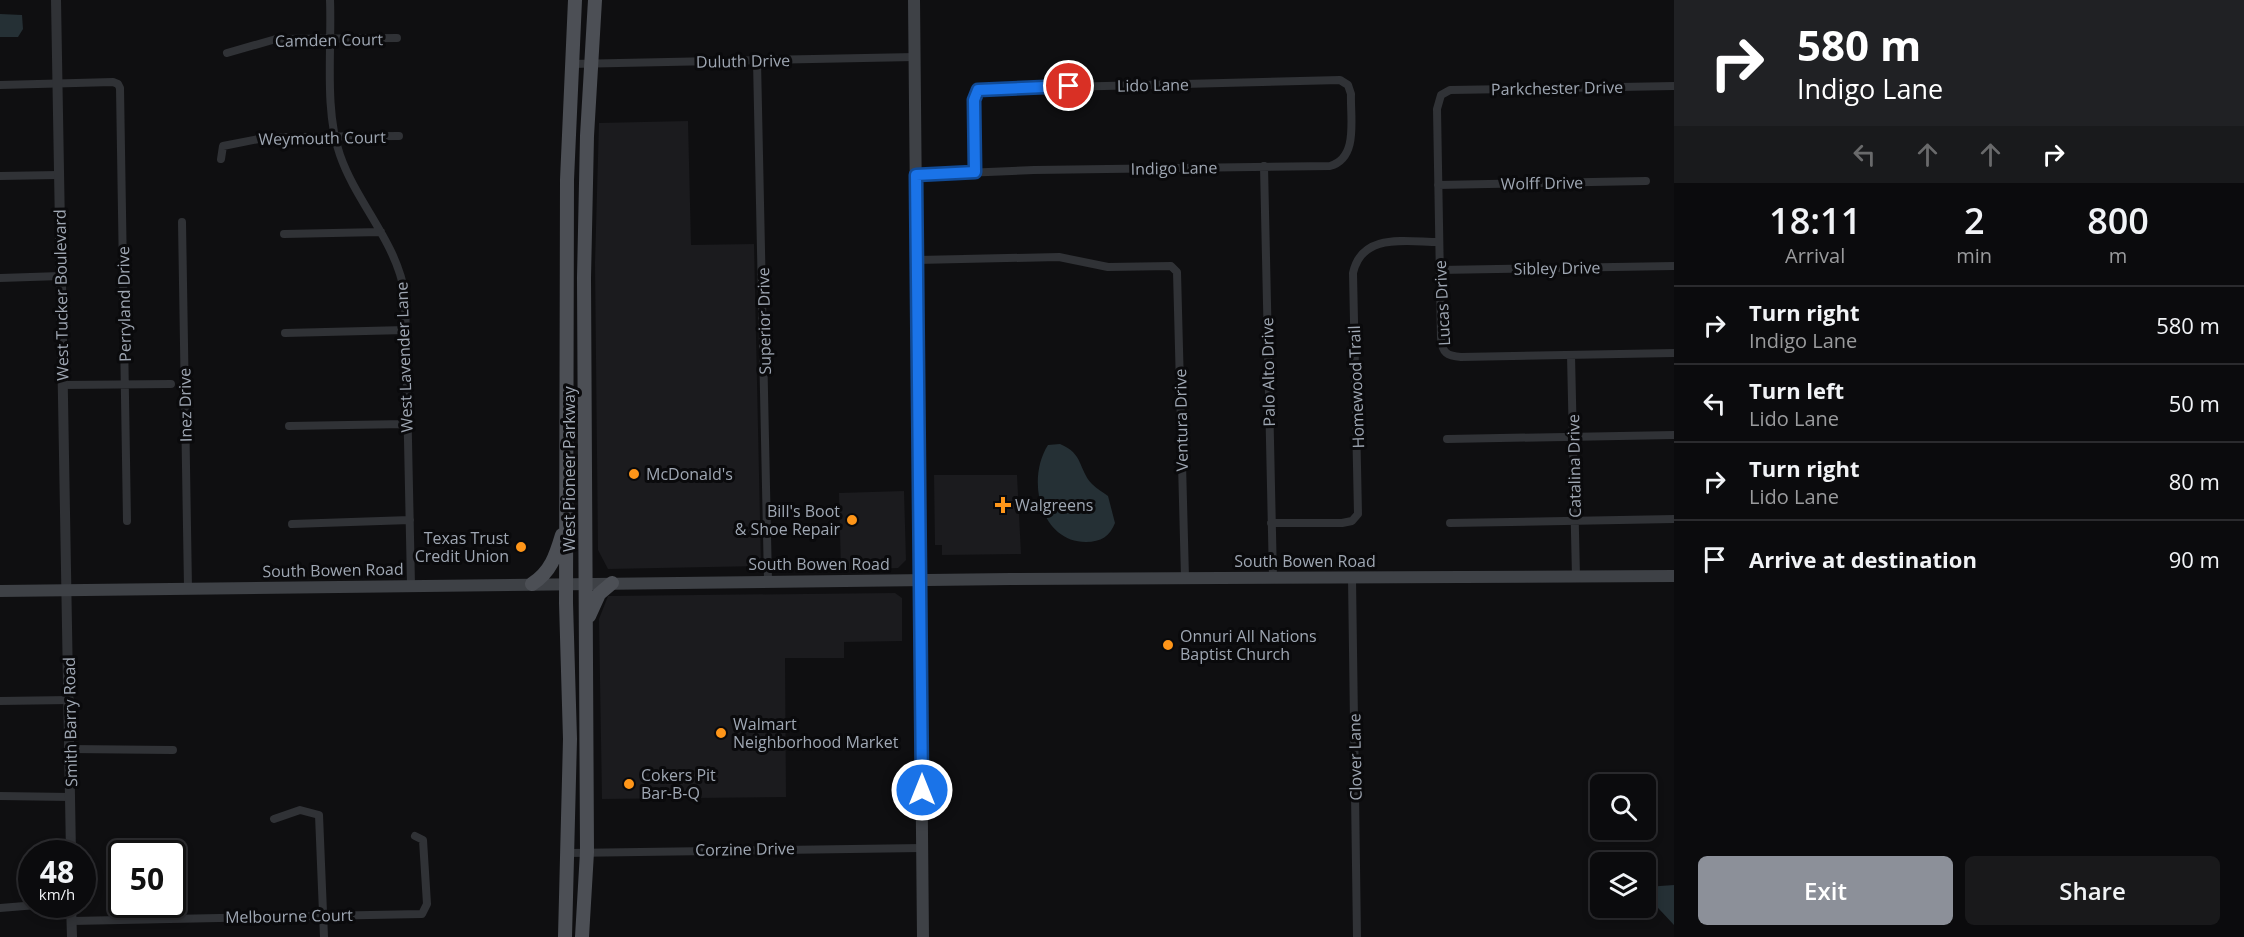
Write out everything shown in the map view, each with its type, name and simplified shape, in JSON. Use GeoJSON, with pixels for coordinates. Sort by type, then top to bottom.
{"type":"FeatureCollection","features":[{"type":"Feature","properties":{"kind":"main road","name":"West Pioneer Parkway"},"geometry":{"type":"LineString","coordinates":[[565,937],[569,852],[570,740],[566,583],[567,367],[571,64],[575,0]]}},
{"type":"Feature","properties":{"kind":"main road","name":"West Pioneer Parkway"},"geometry":{"type":"LineString","coordinates":[[582,937],[587,852],[585,370],[587,136],[595,0]]}},
{"type":"Feature","properties":{"kind":"main road"},"geometry":{"type":"LineString","coordinates":[[914,0],[923,937]]}},
{"type":"Feature","properties":{"kind":"main road"},"geometry":{"type":"LineString","coordinates":[[567,367],[585,370]]}},
{"type":"Feature","properties":{"kind":"main road"},"geometry":{"type":"LineString","coordinates":[[532,584],[547,573],[552,564],[567,518]]}},
{"type":"Feature","properties":{"kind":"main road","name":"South Bowen Road"},"geometry":{"type":"LineString","coordinates":[[0,591],[768,581],[1674,576]]}},
{"type":"Feature","properties":{"kind":"main road"},"geometry":{"type":"LineString","coordinates":[[586,627],[591,607],[599,594],[612,583]]}},
{"type":"Feature","properties":{"kind":"street","name":"West Tucker Boulevard"},"geometry":{"type":"LineString","coordinates":[[56,0],[66,590]]}},
{"type":"Feature","properties":{"kind":"street","name":"West Lavender Lane"},"geometry":{"type":"LineString","coordinates":[[330,0],[335,136],[345,168],[392,252],[403,281],[411,585]]}},
{"type":"Feature","properties":{"kind":"street","name":"Camden Court"},"geometry":{"type":"LineString","coordinates":[[227,53],[276,39],[397,38]]}},
{"type":"Feature","properties":{"kind":"street","name":"Duluth Drive"},"geometry":{"type":"LineString","coordinates":[[571,64],[915,57]]}},
{"type":"Feature","properties":{"kind":"street","name":"Superior Drive"},"geometry":{"type":"LineString","coordinates":[[757,61],[768,581]]}},
{"type":"Feature","properties":{"kind":"street","name":"Indigo Lane"},"geometry":{"type":"LineString","coordinates":[[916,175],[1330,166],[1346,158],[1349,151],[1351,94],[1348,85],[1340,80]]}},
{"type":"Feature","properties":{"kind":"street","name":"Lido Lane"},"geometry":{"type":"LineString","coordinates":[[975,172],[974,100],[977,92],[982,89],[1340,80]]}},
{"type":"Feature","properties":{"kind":"street","name":"Perryland Drive"},"geometry":{"type":"LineString","coordinates":[[57,84],[113,82],[120,88],[127,521]]}},
{"type":"Feature","properties":{"kind":"street"},"geometry":{"type":"LineString","coordinates":[[0,85],[57,84]]}},
{"type":"Feature","properties":{"kind":"street","name":"Parkchester Drive"},"geometry":{"type":"LineString","coordinates":[[1441,95],[1450,90],[1674,86]]}},
{"type":"Feature","properties":{"kind":"street","name":"Lucas Drive"},"geometry":{"type":"LineString","coordinates":[[1441,95],[1437,109],[1440,338],[1445,353],[1461,357],[1674,353]]}},
{"type":"Feature","properties":{"kind":"street","name":"Weymouth Court"},"geometry":{"type":"LineString","coordinates":[[222,159],[221,148],[235,142],[269,137],[399,136]]}},
{"type":"Feature","properties":{"kind":"street","name":"Palo Alto Drive"},"geometry":{"type":"LineString","coordinates":[[1264,166],[1273,578]]}},
{"type":"Feature","properties":{"kind":"street"},"geometry":{"type":"LineString","coordinates":[[0,176],[58,175]]}},
{"type":"Feature","properties":{"kind":"street","name":"Wolff Drive"},"geometry":{"type":"LineString","coordinates":[[1438,185],[1646,181]]}},
{"type":"Feature","properties":{"kind":"street","name":"Inez Drive"},"geometry":{"type":"LineString","coordinates":[[182,222],[188,588]]}},
{"type":"Feature","properties":{"kind":"street"},"geometry":{"type":"LineString","coordinates":[[284,234],[381,232]]}},
{"type":"Feature","properties":{"kind":"street","name":"Homewood Trail"},"geometry":{"type":"LineString","coordinates":[[1270,523],[1342,523],[1352,521],[1358,514],[1353,273],[1355,262],[1370,246],[1382,242],[1439,242]]}},
{"type":"Feature","properties":{"kind":"street","name":"Ventura Drive"},"geometry":{"type":"LineString","coordinates":[[917,260],[1059,258],[1108,267],[1171,266],[1178,272],[1185,578]]}},
{"type":"Feature","properties":{"kind":"street","name":"Sibley Drive"},"geometry":{"type":"LineString","coordinates":[[1439,270],[1674,266]]}},
{"type":"Feature","properties":{"kind":"street"},"geometry":{"type":"LineString","coordinates":[[0,278],[60,276]]}},
{"type":"Feature","properties":{"kind":"street"},"geometry":{"type":"LineString","coordinates":[[285,333],[406,330]]}},
{"type":"Feature","properties":{"kind":"street","name":"Catalina Drive"},"geometry":{"type":"LineString","coordinates":[[1571,355],[1576,577]]}},
{"type":"Feature","properties":{"kind":"street"},"geometry":{"type":"LineString","coordinates":[[63,385],[171,384]]}},
{"type":"Feature","properties":{"kind":"street"},"geometry":{"type":"LineString","coordinates":[[289,426],[406,424]]}},
{"type":"Feature","properties":{"kind":"street"},"geometry":{"type":"LineString","coordinates":[[1448,439],[1674,435]]}},
{"type":"Feature","properties":{"kind":"street"},"geometry":{"type":"LineString","coordinates":[[1450,523],[1674,519]]}},
{"type":"Feature","properties":{"kind":"street"},"geometry":{"type":"LineString","coordinates":[[292,524],[410,520]]}},
{"type":"Feature","properties":{"kind":"street","name":"Clover Lane"},"geometry":{"type":"LineString","coordinates":[[1352,578],[1357,937]]}},
{"type":"Feature","properties":{"kind":"street","name":"Smith Barry Road"},"geometry":{"type":"LineString","coordinates":[[66,590],[70,700],[71,840]]}},
{"type":"Feature","properties":{"kind":"street"},"geometry":{"type":"LineString","coordinates":[[0,701],[70,700]]}},
{"type":"Feature","properties":{"kind":"street"},"geometry":{"type":"LineString","coordinates":[[70,749],[173,750]]}},
{"type":"Feature","properties":{"kind":"street"},"geometry":{"type":"LineString","coordinates":[[0,796],[70,797]]}},
{"type":"Feature","properties":{"kind":"street"},"geometry":{"type":"LineString","coordinates":[[274,819],[300,810],[319,815],[324,937]]}},
{"type":"Feature","properties":{"kind":"street","name":"Melbourne Court"},"geometry":{"type":"LineString","coordinates":[[72,921],[423,915],[427,904],[423,840],[416,836]]}},
{"type":"Feature","properties":{"kind":"street","name":"Corzine Drive"},"geometry":{"type":"LineString","coordinates":[[569,852],[922,848]]}},
{"type":"Feature","properties":{"kind":"street"},"geometry":{"type":"LineString","coordinates":[[0,908],[18,907]]}},
{"type":"Feature","properties":{"kind":"street"},"geometry":{"type":"LineString","coordinates":[[72,921],[72,937]]}},
{"type":"Feature","properties":{"kind":"shaded area"},"geometry":{"type":"Polygon","coordinates":[[[0,14],[22,15],[23,29],[18,37],[0,37],[0,14]]]}},
{"type":"Feature","properties":{"kind":"shaded area"},"geometry":{"type":"Polygon","coordinates":[[[688,121],[691,245],[754,244],[761,566],[608,569],[598,550],[595,263],[599,123],[688,121]]]}},
{"type":"Feature","properties":{"kind":"shaded area"},"geometry":{"type":"Polygon","coordinates":[[[1060,444],[1073,452],[1092,484],[1108,496],[1115,523],[1108,535],[1096,541],[1070,539],[1058,532],[1048,520],[1042,506],[1038,491],[1041,459],[1048,445],[1060,444]]]}},
{"type":"Feature","properties":{"kind":"shaded area"},"geometry":{"type":"Polygon","coordinates":[[[934,475],[1017,475],[1021,554],[942,555],[942,545],[935,545],[934,475]]]}},
{"type":"Feature","properties":{"kind":"shaded area"},"geometry":{"type":"Polygon","coordinates":[[[904,491],[906,560],[898,568],[841,570],[839,493],[904,491]]]}},
{"type":"Feature","properties":{"kind":"shaded area"},"geometry":{"type":"Polygon","coordinates":[[[895,593],[902,598],[902,641],[844,642],[844,658],[785,658],[786,797],[602,799],[599,619],[608,596],[895,593]]]}},
{"type":"Feature","properties":{"kind":"shaded area"},"geometry":{"type":"Polygon","coordinates":[[[1674,885],[1674,925],[1656,906],[1656,886],[1674,885]]]}},
{"type":"Feature","properties":{"kind":"place","name":"McDonald's"},"geometry":{"type":"Point","coordinates":[634,474]}},
{"type":"Feature","properties":{"kind":"place","name":"Walgreens"},"geometry":{"type":"Point","coordinates":[1003,505]}},
{"type":"Feature","properties":{"kind":"place","name":"Bill's Boot & Shoe Repair"},"geometry":{"type":"Point","coordinates":[852,520]}},
{"type":"Feature","properties":{"kind":"place","name":"Texas Trust Credit Union"},"geometry":{"type":"Point","coordinates":[521,547]}},
{"type":"Feature","properties":{"kind":"place","name":"Onnuri All Nations Baptist Church"},"geometry":{"type":"Point","coordinates":[1168,645]}},
{"type":"Feature","properties":{"kind":"place","name":"Walmart Neighborhood Market"},"geometry":{"type":"Point","coordinates":[721,733]}},
{"type":"Feature","properties":{"kind":"place","name":"Cokers Pit Bar-B-Q"},"geometry":{"type":"Point","coordinates":[629,784]}},
{"type":"Feature","properties":{"kind":"route"},"geometry":{"type":"LineString","coordinates":[[922,790],[916,175],[975,172],[974,95],[978,90],[1069,86]]}}]}
